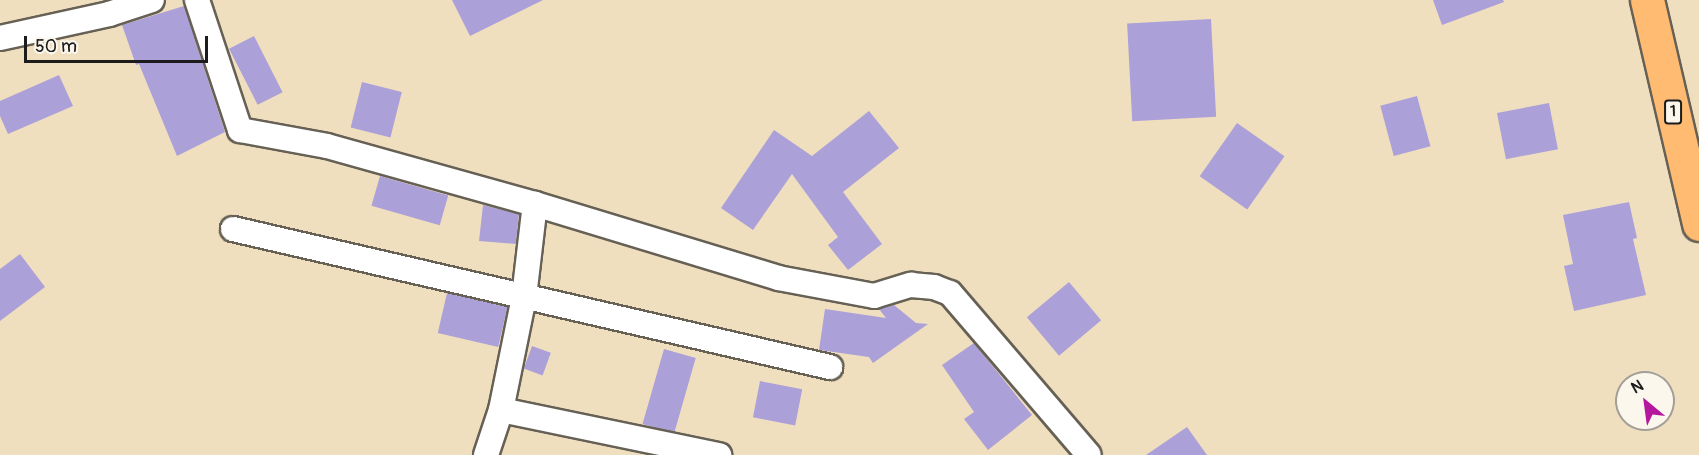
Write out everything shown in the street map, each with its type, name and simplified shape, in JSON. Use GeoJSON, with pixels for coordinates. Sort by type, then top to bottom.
{"type":"FeatureCollection","features":[{"type":"Feature","properties":{"kind":"highway","name":"1"},"geometry":{"type":"LineString","coordinates":[[1647,0],[1699,224]]}},
{"type":"Feature","properties":{"kind":"street"},"geometry":{"type":"LineString","coordinates":[[0,38],[109,14],[152,0]]}},
{"type":"Feature","properties":{"kind":"street"},"geometry":{"type":"LineString","coordinates":[[197,0],[240,130],[327,146],[535,204],[778,278],[874,296],[911,285],[934,287],[950,293],[1089,455]]}},
{"type":"Feature","properties":{"kind":"street"},"geometry":{"type":"LineString","coordinates":[[486,455],[501,410],[524,297],[535,204]]}},
{"type":"Feature","properties":{"kind":"street"},"geometry":{"type":"LineString","coordinates":[[233,229],[830,367]]}},
{"type":"Feature","properties":{"kind":"street"},"geometry":{"type":"LineString","coordinates":[[501,410],[719,455]]}},
{"type":"Feature","properties":{"kind":"building"},"geometry":{"type":"Polygon","coordinates":[[[452,0],[543,0],[470,36],[452,0]]]}},
{"type":"Feature","properties":{"kind":"building"},"geometry":{"type":"Polygon","coordinates":[[[1433,0],[1503,0],[1504,2],[1442,25],[1433,0]]]}},
{"type":"Feature","properties":{"kind":"building"},"geometry":{"type":"Polygon","coordinates":[[[184,6],[225,132],[177,156],[139,64],[136,65],[122,25],[184,6]]]}},
{"type":"Feature","properties":{"kind":"building"},"geometry":{"type":"Polygon","coordinates":[[[1211,19],[1216,117],[1132,121],[1127,23],[1211,19]]]}},
{"type":"Feature","properties":{"kind":"building"},"geometry":{"type":"Polygon","coordinates":[[[254,36],[283,92],[258,105],[229,49],[254,36]]]}},
{"type":"Feature","properties":{"kind":"building"},"geometry":{"type":"Polygon","coordinates":[[[59,75],[73,106],[8,134],[0,116],[0,101],[59,75]]]}},
{"type":"Feature","properties":{"kind":"building"},"geometry":{"type":"Polygon","coordinates":[[[362,82],[402,92],[390,138],[351,128],[362,82]]]}},
{"type":"Feature","properties":{"kind":"building"},"geometry":{"type":"Polygon","coordinates":[[[1417,96],[1430,146],[1394,156],[1380,106],[1417,96]]]}},
{"type":"Feature","properties":{"kind":"building"},"geometry":{"type":"Polygon","coordinates":[[[1549,103],[1558,149],[1506,159],[1497,113],[1549,103]]]}},
{"type":"Feature","properties":{"kind":"building"},"geometry":{"type":"Polygon","coordinates":[[[869,111],[899,148],[843,192],[882,244],[848,270],[828,245],[838,237],[792,174],[753,230],[721,208],[774,130],[812,156],[869,111]]]}},
{"type":"Feature","properties":{"kind":"building"},"geometry":{"type":"Polygon","coordinates":[[[1237,123],[1285,156],[1247,210],[1200,176],[1237,123]]]}},
{"type":"Feature","properties":{"kind":"building"},"geometry":{"type":"Polygon","coordinates":[[[380,176],[448,196],[440,225],[371,206],[380,176]]]}},
{"type":"Feature","properties":{"kind":"building"},"geometry":{"type":"Polygon","coordinates":[[[1629,202],[1637,238],[1633,239],[1646,295],[1574,311],[1564,266],[1573,264],[1563,215],[1629,202]]]}},
{"type":"Feature","properties":{"kind":"building"},"geometry":{"type":"Polygon","coordinates":[[[483,205],[519,214],[516,244],[479,241],[483,205]]]}},
{"type":"Feature","properties":{"kind":"building"},"geometry":{"type":"Polygon","coordinates":[[[20,254],[45,287],[0,321],[0,269],[20,254]]]}},
{"type":"Feature","properties":{"kind":"building"},"geometry":{"type":"Polygon","coordinates":[[[1069,282],[1101,320],[1059,356],[1027,317],[1069,282]]]}},
{"type":"Feature","properties":{"kind":"building"},"geometry":{"type":"Polygon","coordinates":[[[447,293],[507,307],[498,347],[438,333],[447,293]]]}},
{"type":"Feature","properties":{"kind":"building"},"geometry":{"type":"Polygon","coordinates":[[[894,305],[916,323],[928,324],[873,363],[869,357],[819,350],[825,309],[886,318],[879,309],[894,305]]]}},
{"type":"Feature","properties":{"kind":"building"},"geometry":{"type":"Polygon","coordinates":[[[974,343],[1032,415],[988,450],[964,419],[974,412],[942,365],[974,343]]]}},
{"type":"Feature","properties":{"kind":"building"},"geometry":{"type":"Polygon","coordinates":[[[532,346],[551,353],[543,375],[524,369],[532,346]]]}},
{"type":"Feature","properties":{"kind":"building"},"geometry":{"type":"Polygon","coordinates":[[[664,349],[696,358],[674,433],[643,424],[664,349]]]}},
{"type":"Feature","properties":{"kind":"building"},"geometry":{"type":"Polygon","coordinates":[[[760,381],[802,389],[795,426],[753,417],[760,381]]]}},
{"type":"Feature","properties":{"kind":"building"},"geometry":{"type":"Polygon","coordinates":[[[1187,427],[1207,455],[1146,455],[1187,427]]]}}]}
